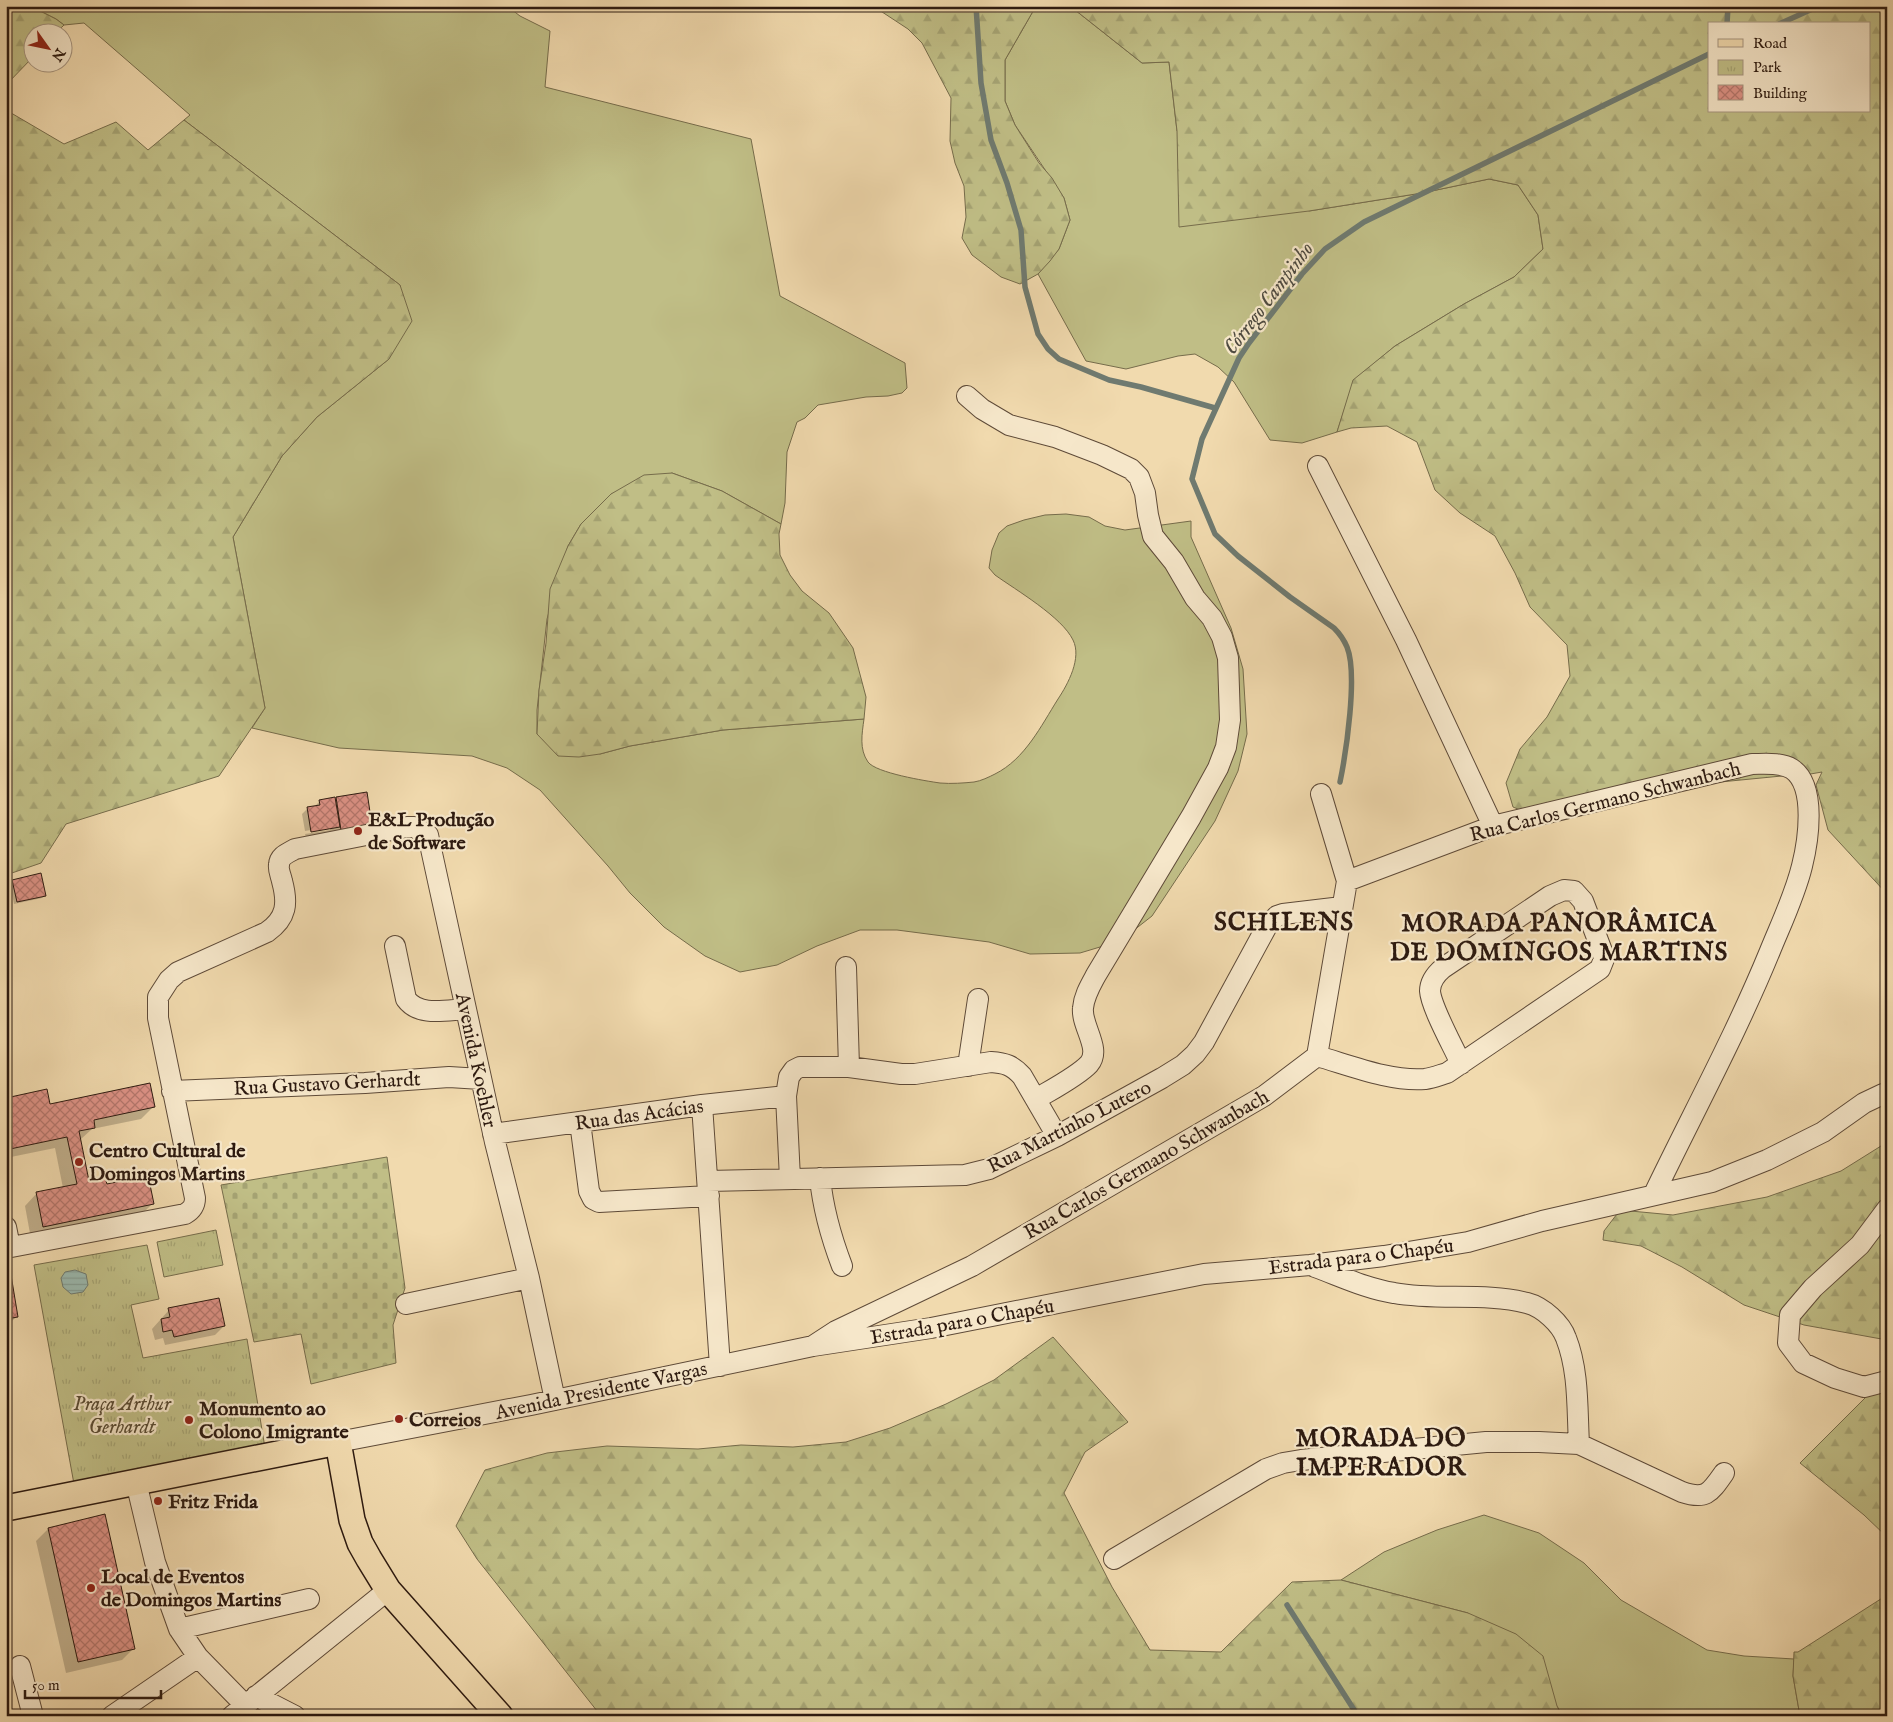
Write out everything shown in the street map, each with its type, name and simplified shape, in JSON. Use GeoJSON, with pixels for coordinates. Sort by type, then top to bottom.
{"type":"FeatureCollection","features":[{"type":"Feature","properties":{"kind":"main road","name":"Avenida Presidente Vargas"},"geometry":{"type":"LineString","coordinates":[[6,1508],[338,1442]]}},
{"type":"Feature","properties":{"kind":"main road"},"geometry":{"type":"LineString","coordinates":[[338,1442],[352,1520],[360,1543],[388,1590],[500,1716]]}},
{"type":"Feature","properties":{"kind":"street"},"geometry":{"type":"LineString","coordinates":[[967,396],[982,409],[1009,425],[1055,437],[1102,455],[1131,469],[1139,477],[1145,493],[1153,536],[1174,562],[1195,598],[1212,618],[1222,637],[1228,658],[1230,720],[1226,747],[1218,768],[1191,817],[1096,975],[1086,995],[1083,1009],[1084,1022],[1094,1053],[1092,1059],[1080,1071],[1036,1099]]}},
{"type":"Feature","properties":{"kind":"street"},"geometry":{"type":"LineString","coordinates":[[1318,466],[1406,640],[1493,826]]}},
{"type":"Feature","properties":{"kind":"street","name":"Rua Carlos Germano Schwanbach"},"geometry":{"type":"LineString","coordinates":[[1346,880],[1493,826],[1752,764],[1783,765],[1794,770],[1803,782],[1808,799],[1809,827],[1802,866],[1753,993],[1654,1194]]}},
{"type":"Feature","properties":{"kind":"street"},"geometry":{"type":"LineString","coordinates":[[1321,794],[1346,880],[1317,1056],[1377,1074],[1400,1078],[1424,1079],[1448,1073],[1600,969],[1604,959],[1583,901],[1574,892],[1564,890],[1550,896],[1442,968],[1436,974],[1432,981],[1430,992],[1461,1064]]}},
{"type":"Feature","properties":{"kind":"street","name":"Avenida Koehler"},"geometry":{"type":"LineString","coordinates":[[172,1091],[158,1018],[158,997],[169,980],[178,972],[267,932],[278,925],[286,905],[284,885],[279,866],[281,859],[286,853],[407,827],[414,827],[428,835],[493,1134],[529,1278],[554,1400]]}},
{"type":"Feature","properties":{"kind":"street","name":"Rua Martinho Lutero"},"geometry":{"type":"LineString","coordinates":[[580,1122],[589,1191],[593,1200],[599,1202],[790,1179],[976,1173],[989,1169],[1057,1136],[1162,1078],[1183,1064],[1195,1054],[1214,1025],[1267,926],[1273,919],[1283,914],[1342,907]]}},
{"type":"Feature","properties":{"kind":"street"},"geometry":{"type":"LineString","coordinates":[[395,946],[406,999],[410,1005],[418,1010],[426,1011],[466,1009]]}},
{"type":"Feature","properties":{"kind":"street"},"geometry":{"type":"LineString","coordinates":[[846,967],[849,1067]]}},
{"type":"Feature","properties":{"kind":"street"},"geometry":{"type":"LineString","coordinates":[[968,1066],[978,999]]}},
{"type":"Feature","properties":{"kind":"street","name":"Rua Carlos Germano Schwanbach"},"geometry":{"type":"LineString","coordinates":[[813,1346],[836,1331],[972,1266],[1264,1096],[1317,1056]]}},
{"type":"Feature","properties":{"kind":"street"},"geometry":{"type":"LineString","coordinates":[[790,1179],[786,1096],[789,1077],[794,1070],[800,1067],[849,1067],[915,1074],[991,1062],[1009,1064],[1022,1076],[1057,1136]]}},
{"type":"Feature","properties":{"kind":"street","name":"Rua Gustavo Gerhardt"},"geometry":{"type":"LineString","coordinates":[[172,1091],[449,1077],[481,1079]]}},
{"type":"Feature","properties":{"kind":"street"},"geometry":{"type":"LineString","coordinates":[[6,1227],[8,1248],[185,1214],[195,1204],[172,1091]]}},
{"type":"Feature","properties":{"kind":"street","name":"Estrada para o Chapéu"},"geometry":{"type":"LineString","coordinates":[[813,1346],[931,1328],[1204,1274],[1310,1265],[1384,1256],[1468,1242],[1542,1220],[1712,1182],[1767,1160],[1823,1132],[1864,1103],[1883,1094],[1887,1095]]}},
{"type":"Feature","properties":{"kind":"street","name":"Rua das Acácias"},"geometry":{"type":"LineString","coordinates":[[493,1134],[702,1105],[786,1096]]}},
{"type":"Feature","properties":{"kind":"street"},"geometry":{"type":"LineString","coordinates":[[702,1105],[720,1366]]}},
{"type":"Feature","properties":{"kind":"street"},"geometry":{"type":"LineString","coordinates":[[820,1178],[823,1206],[842,1266]]}},
{"type":"Feature","properties":{"kind":"street"},"geometry":{"type":"LineString","coordinates":[[1887,1210],[1860,1245],[1813,1288],[1790,1315],[1788,1343],[1803,1363],[1835,1378],[1864,1387],[1887,1381]]}},
{"type":"Feature","properties":{"kind":"street"},"geometry":{"type":"LineString","coordinates":[[1310,1265],[1392,1293],[1428,1297],[1473,1297],[1509,1300],[1529,1304],[1550,1316],[1566,1336],[1574,1368],[1579,1444]]}},
{"type":"Feature","properties":{"kind":"street"},"geometry":{"type":"LineString","coordinates":[[406,1304],[529,1278]]}},
{"type":"Feature","properties":{"kind":"street","name":"Avenida Presidente Vargas"},"geometry":{"type":"LineString","coordinates":[[338,1442],[554,1400],[813,1346]]}},
{"type":"Feature","properties":{"kind":"street"},"geometry":{"type":"LineString","coordinates":[[1114,1559],[1266,1469],[1283,1463],[1486,1442],[1539,1442],[1579,1444],[1682,1492],[1695,1496],[1703,1496],[1713,1489],[1724,1473]]}},
{"type":"Feature","properties":{"kind":"street"},"geometry":{"type":"LineString","coordinates":[[136,1482],[155,1562],[179,1629],[198,1657],[244,1706],[295,1716]]}},
{"type":"Feature","properties":{"kind":"street"},"geometry":{"type":"LineString","coordinates":[[244,1706],[388,1590]]}},
{"type":"Feature","properties":{"kind":"street"},"geometry":{"type":"LineString","coordinates":[[179,1629],[309,1599]]}},
{"type":"Feature","properties":{"kind":"street"},"geometry":{"type":"LineString","coordinates":[[112,1716],[198,1657]]}},
{"type":"Feature","properties":{"kind":"street"},"geometry":{"type":"LineString","coordinates":[[20,1666],[33,1716]]}},
{"type":"Feature","properties":{"kind":"green space"},"geometry":{"type":"Polygon","coordinates":[[[6,6],[30,6],[60,22],[22,22],[22,68],[6,85],[6,6]]]}},
{"type":"Feature","properties":{"kind":"green space"},"geometry":{"type":"Polygon","coordinates":[[[30,6],[507,6],[520,16],[550,31],[545,87],[751,139],[780,296],[905,363],[907,388],[902,393],[888,396],[866,397],[818,405],[805,418],[797,422],[787,452],[785,503],[781,524],[722,491],[672,473],[611,494],[581,524],[568,546],[547,619],[537,710],[537,734],[600,754],[630,746],[723,730],[864,719],[862,747],[865,757],[873,766],[902,776],[940,783],[979,781],[1006,768],[1024,751],[1066,686],[1073,671],[1076,655],[1073,640],[1059,622],[1038,604],[995,575],[989,568],[992,550],[999,533],[1007,526],[1045,515],[1066,514],[1089,517],[1105,526],[1125,530],[1191,521],[1191,537],[1231,628],[1243,669],[1247,734],[1238,771],[1215,821],[1152,916],[1120,941],[1080,953],[1030,954],[989,942],[897,930],[860,930],[817,946],[777,965],[740,972],[705,956],[664,927],[630,893],[540,790],[507,768],[472,756],[339,748],[252,728],[265,708],[233,537],[282,456],[317,417],[389,359],[400,285],[184,120],[190,115],[84,23],[72,24],[72,22],[60,22],[30,6]]]}},
{"type":"Feature","properties":{"kind":"green space"},"geometry":{"type":"Polygon","coordinates":[[[873,6],[1036,6],[1005,60],[1005,101],[1015,125],[1064,198],[1070,220],[1059,249],[1038,274],[1020,284],[1001,277],[972,255],[962,238],[966,217],[964,186],[955,163],[950,141],[951,98],[922,43],[908,29],[873,6]]]}},
{"type":"Feature","properties":{"kind":"green space"},"geometry":{"type":"Polygon","coordinates":[[[1036,6],[1070,6],[1142,63],[1169,62],[1177,131],[1309,211],[1422,193],[1489,179],[1518,185],[1538,215],[1543,249],[1514,277],[1464,304],[1395,346],[1354,380],[1337,432],[1302,443],[1270,440],[1234,382],[1218,367],[1195,354],[1178,356],[1126,369],[1086,361],[1038,274],[1059,249],[1070,220],[1064,198],[1015,125],[1005,101],[1005,60],[1036,6]]]}},
{"type":"Feature","properties":{"kind":"green space"},"geometry":{"type":"Polygon","coordinates":[[[1070,6],[1887,6],[1887,894],[1828,830],[1816,785],[1822,772],[1793,777],[1792,775],[1710,783],[1549,822],[1513,807],[1506,783],[1520,749],[1547,717],[1570,676],[1567,645],[1530,607],[1515,573],[1495,536],[1460,513],[1435,490],[1417,442],[1387,426],[1351,428],[1337,432],[1353,380],[1395,346],[1464,304],[1514,277],[1543,249],[1538,215],[1518,185],[1489,179],[1422,193],[1309,211],[1179,227],[1177,131],[1169,62],[1142,63],[1070,6]]]}},
{"type":"Feature","properties":{"kind":"green space"},"geometry":{"type":"Polygon","coordinates":[[[6,110],[64,144],[116,122],[148,150],[184,120],[400,285],[412,321],[389,359],[317,417],[282,456],[233,537],[265,708],[219,776],[66,824],[41,863],[6,875],[6,110]]]}},
{"type":"Feature","properties":{"kind":"green space"},"geometry":{"type":"Polygon","coordinates":[[[672,473],[722,491],[781,524],[779,534],[780,555],[790,575],[802,591],[829,613],[853,648],[866,697],[864,719],[723,730],[579,757],[558,756],[537,734],[539,690],[546,643],[550,589],[568,546],[581,524],[611,494],[644,475],[672,473]]]}},
{"type":"Feature","properties":{"kind":"green space"},"geometry":{"type":"Polygon","coordinates":[[[1887,1137],[1887,1340],[1804,1325],[1744,1305],[1682,1267],[1641,1246],[1603,1240],[1604,1231],[1620,1210],[1673,1215],[1767,1197],[1841,1171],[1881,1146],[1887,1137]]]}},
{"type":"Feature","properties":{"kind":"green space"},"geometry":{"type":"Polygon","coordinates":[[[387,1157],[405,1288],[393,1325],[396,1363],[311,1384],[301,1334],[254,1342],[221,1185],[387,1157]]]}},
{"type":"Feature","properties":{"kind":"green space"},"geometry":{"type":"Polygon","coordinates":[[[216,1230],[223,1265],[164,1277],[157,1242],[216,1230]]]}},
{"type":"Feature","properties":{"kind":"green space","name":"Praça Arthur Gerhardt"},"geometry":{"type":"Polygon","coordinates":[[[147,1245],[159,1299],[131,1305],[143,1358],[247,1339],[265,1448],[74,1484],[34,1265],[147,1245]]]}},
{"type":"Feature","properties":{"kind":"green space"},"geometry":{"type":"Polygon","coordinates":[[[1053,1337],[1128,1422],[1085,1452],[1064,1493],[1112,1587],[1150,1650],[1221,1652],[1292,1582],[1341,1580],[1468,1613],[1516,1634],[1543,1656],[1557,1706],[1562,1716],[601,1716],[477,1559],[456,1526],[485,1470],[547,1453],[607,1446],[698,1449],[741,1445],[793,1447],[846,1442],[890,1428],[946,1404],[994,1380],[1053,1337]]]}},
{"type":"Feature","properties":{"kind":"green space"},"geometry":{"type":"Polygon","coordinates":[[[1887,1376],[1887,1537],[1864,1515],[1800,1463],[1887,1376]]]}},
{"type":"Feature","properties":{"kind":"green space"},"geometry":{"type":"Polygon","coordinates":[[[1484,1515],[1539,1533],[1584,1563],[1621,1600],[1707,1650],[1744,1656],[1794,1659],[1793,1676],[1800,1716],[1562,1716],[1557,1706],[1468,1613],[1341,1580],[1384,1552],[1437,1530],[1484,1515]]]}},
{"type":"Feature","properties":{"kind":"green space"},"geometry":{"type":"Polygon","coordinates":[[[1887,1595],[1887,1716],[1800,1716],[1793,1676],[1794,1652],[1798,1652],[1887,1595]]]}},
{"type":"Feature","properties":{"kind":"water"},"geometry":{"type":"Polygon","coordinates":[[[75,1270],[86,1274],[88,1285],[83,1292],[71,1294],[63,1287],[61,1278],[65,1272],[75,1270]]]}},
{"type":"Feature","properties":{"kind":"building"},"geometry":{"type":"Polygon","coordinates":[[[367,792],[373,832],[342,837],[336,797],[367,792]]]}},
{"type":"Feature","properties":{"kind":"building"},"geometry":{"type":"Polygon","coordinates":[[[335,797],[340,827],[311,832],[307,807],[320,805],[319,800],[335,797]]]}},
{"type":"Feature","properties":{"kind":"building"},"geometry":{"type":"Polygon","coordinates":[[[41,873],[46,896],[17,902],[12,880],[41,873]]]}},
{"type":"Feature","properties":{"kind":"building","name":"Centro Cultural de Domingos Martins"},"geometry":{"type":"Polygon","coordinates":[[[150,1083],[155,1107],[94,1120],[95,1128],[79,1131],[89,1181],[105,1178],[107,1184],[148,1175],[154,1204],[43,1227],[36,1192],[77,1184],[67,1137],[10,1149],[6,1131],[6,1098],[47,1089],[50,1104],[150,1083]]]}},
{"type":"Feature","properties":{"kind":"building"},"geometry":{"type":"Polygon","coordinates":[[[11,1275],[18,1317],[6,1319],[6,1276],[11,1275]]]}},
{"type":"Feature","properties":{"kind":"building"},"geometry":{"type":"Polygon","coordinates":[[[219,1298],[225,1326],[174,1337],[172,1330],[163,1332],[161,1319],[170,1317],[168,1308],[219,1298]]]}},
{"type":"Feature","properties":{"kind":"building","name":"Local de Eventos de Domingos Martins"},"geometry":{"type":"Polygon","coordinates":[[[105,1514],[135,1649],[78,1662],[48,1528],[105,1514]]]}},
{"type":"Feature","properties":{"kind":"waterway"},"geometry":{"type":"LineString","coordinates":[[976,6],[981,83],[991,140],[1007,183],[1021,230],[1025,287],[1038,334],[1048,349],[1059,359],[1109,380],[1215,408]]}},
{"type":"Feature","properties":{"kind":"waterway"},"geometry":{"type":"LineString","coordinates":[[1727,22],[1728,6]]}},
{"type":"Feature","properties":{"kind":"waterway","name":"Córrego Campinho"},"geometry":{"type":"LineString","coordinates":[[1783,22],[1819,6]]}},
{"type":"Feature","properties":{"kind":"waterway","name":"Córrego Campinho"},"geometry":{"type":"LineString","coordinates":[[1340,782],[1348,734],[1351,694],[1350,659],[1346,644],[1334,628],[1290,597],[1238,556],[1215,534],[1192,479],[1202,439],[1239,358],[1302,274],[1325,249],[1364,222],[1708,54]]}},
{"type":"Feature","properties":{"kind":"waterway"},"geometry":{"type":"LineString","coordinates":[[1287,1605],[1358,1716]]}},
{"type":"Feature","properties":{"kind":"place","name":"E&L Produção de Software"},"geometry":{"type":"Point","coordinates":[358,831]}},
{"type":"Feature","properties":{"kind":"place","name":"Centro Cultural de Domingos Martins"},"geometry":{"type":"Point","coordinates":[79,1162]}},
{"type":"Feature","properties":{"kind":"place","name":"Correios"},"geometry":{"type":"Point","coordinates":[399,1419]}},
{"type":"Feature","properties":{"kind":"place","name":"Monumento ao Colono Imigrante"},"geometry":{"type":"Point","coordinates":[189,1420]}},
{"type":"Feature","properties":{"kind":"place","name":"Fritz Frida"},"geometry":{"type":"Point","coordinates":[158,1501]}},
{"type":"Feature","properties":{"kind":"place","name":"Local de Eventos de Domingos Martins"},"geometry":{"type":"Point","coordinates":[91,1588]}},
{"type":"Feature","properties":{"kind":"district","name":"SCHILENS"},"geometry":{"type":"Point","coordinates":[1284,921]}},
{"type":"Feature","properties":{"kind":"district","name":"MORADA PANORÂMICA DE DOMINGOS MARTINS"},"geometry":{"type":"Point","coordinates":[1559,936]}},
{"type":"Feature","properties":{"kind":"district","name":"MORADA DO IMPERADOR"},"geometry":{"type":"Point","coordinates":[1381,1452]}}]}
